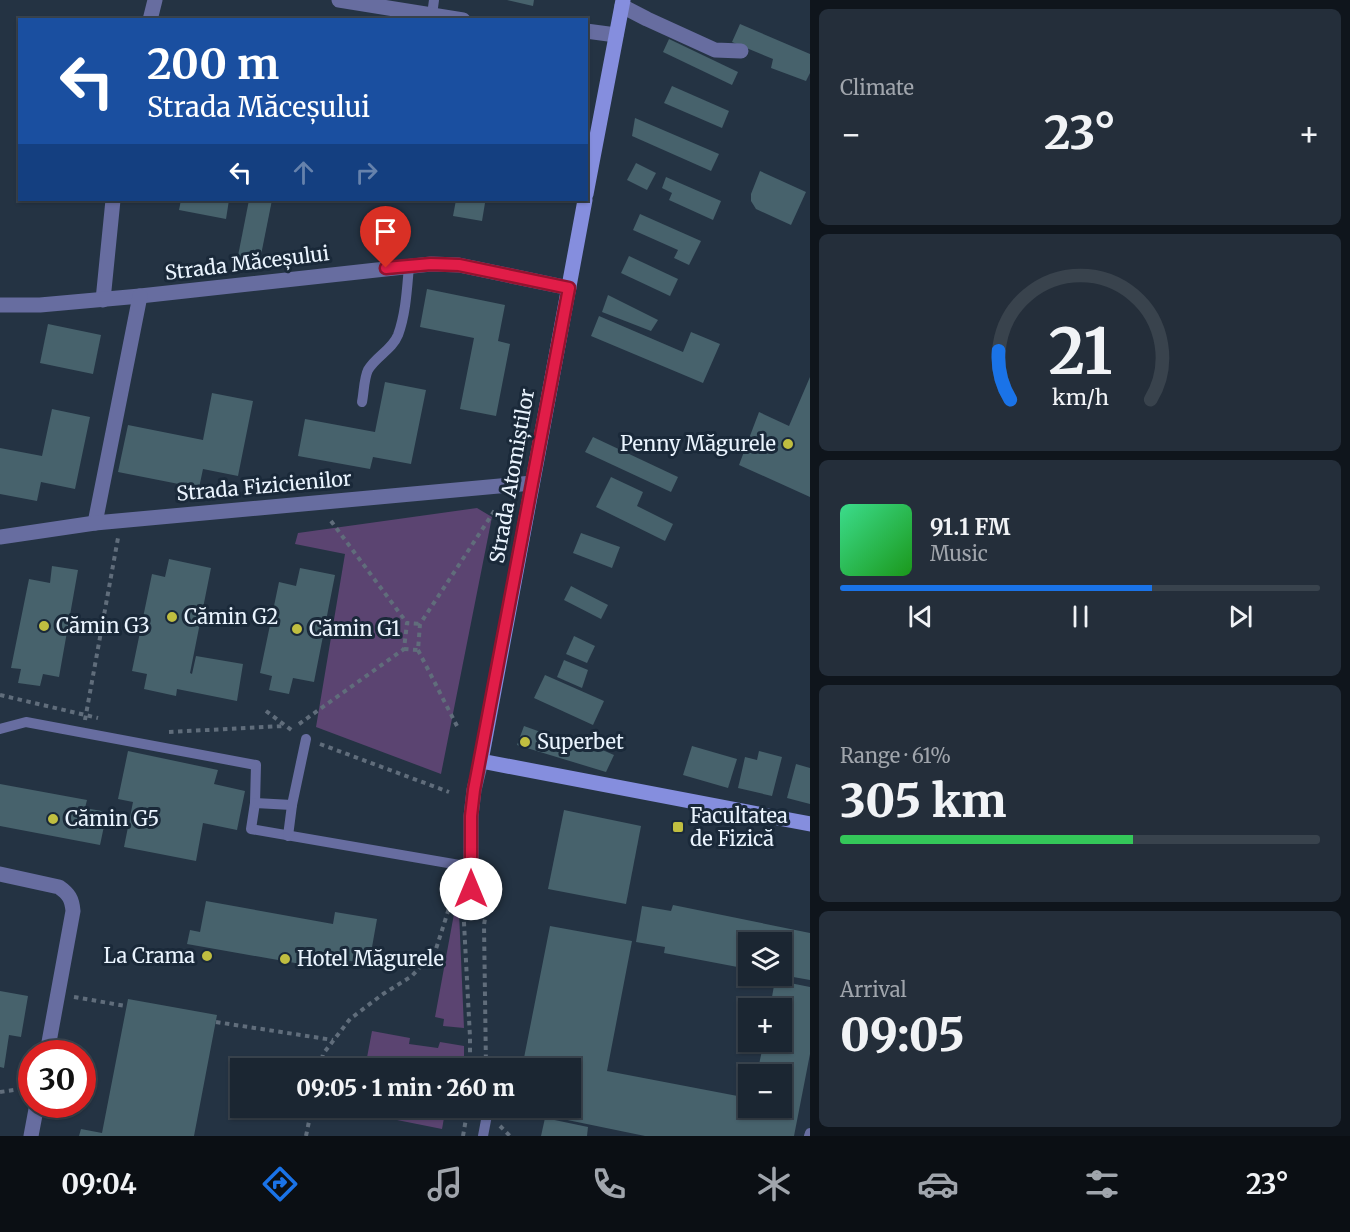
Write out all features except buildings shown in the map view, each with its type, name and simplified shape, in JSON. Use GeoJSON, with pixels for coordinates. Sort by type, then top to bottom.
{"type":"FeatureCollection","features":[{"type":"Feature","properties":{"kind":"main road"},"geometry":{"type":"LineString","coordinates":[[588,183],[623,3]]}},
{"type":"Feature","properties":{"kind":"main road","name":"Strada Atomiștilor"},"geometry":{"type":"LineString","coordinates":[[481,761],[585,201]]}},
{"type":"Feature","properties":{"kind":"main road"},"geometry":{"type":"LineString","coordinates":[[481,761],[810,824]]}},
{"type":"Feature","properties":{"kind":"street"},"geometry":{"type":"LineString","coordinates":[[150,18],[154,0]]}},
{"type":"Feature","properties":{"kind":"street"},"geometry":{"type":"LineString","coordinates":[[339,0],[433,7],[458,18]]}},
{"type":"Feature","properties":{"kind":"street"},"geometry":{"type":"LineString","coordinates":[[623,3],[647,19],[715,50],[741,51]]}},
{"type":"Feature","properties":{"kind":"street"},"geometry":{"type":"LineString","coordinates":[[588,31],[616,35]]}},
{"type":"Feature","properties":{"kind":"street"},"geometry":{"type":"LineString","coordinates":[[103,300],[113,201]]}},
{"type":"Feature","properties":{"kind":"street","name":"Strada Măceșului"},"geometry":{"type":"LineString","coordinates":[[0,305],[103,300],[431,264],[459,265],[569,288]]}},
{"type":"Feature","properties":{"kind":"street"},"geometry":{"type":"LineString","coordinates":[[95,523],[140,296]]}},
{"type":"Feature","properties":{"kind":"street","name":"Strada Fizicienilor"},"geometry":{"type":"LineString","coordinates":[[0,537],[95,523],[532,483]]}},
{"type":"Feature","properties":{"kind":"street","name":"Strada Atomiștilor"},"geometry":{"type":"LineString","coordinates":[[471,889],[471,816],[481,761]]}},
{"type":"Feature","properties":{"kind":"street"},"geometry":{"type":"LineString","coordinates":[[0,874],[59,887],[68,892],[72,900],[73,911],[49,1040]]}},
{"type":"Feature","properties":{"kind":"street"},"geometry":{"type":"LineString","coordinates":[[31,1136],[34,1118]]}},
{"type":"Feature","properties":{"kind":"lane"},"geometry":{"type":"LineString","coordinates":[[362,402],[367,371],[390,348],[398,335],[403,316],[409,266]]}},
{"type":"Feature","properties":{"kind":"lane"},"geometry":{"type":"LineString","coordinates":[[0,729],[26,722],[256,765],[255,803],[251,829],[471,867]]}},
{"type":"Feature","properties":{"kind":"lane"},"geometry":{"type":"LineString","coordinates":[[288,836],[306,739]]}},
{"type":"Feature","properties":{"kind":"lane"},"geometry":{"type":"LineString","coordinates":[[255,803],[292,805]]}},
{"type":"Feature","properties":{"kind":"lane"},"geometry":{"type":"LineString","coordinates":[[483,1136],[486,1118]]}},
{"type":"Feature","properties":{"kind":"path"},"geometry":{"type":"LineString","coordinates":[[457,726],[418,650],[420,624],[495,510]]}},
{"type":"Feature","properties":{"kind":"path"},"geometry":{"type":"LineString","coordinates":[[83,732],[121,521]]}},
{"type":"Feature","properties":{"kind":"path"},"geometry":{"type":"LineString","coordinates":[[331,521],[407,623],[404,649]]}},
{"type":"Feature","properties":{"kind":"path"},"geometry":{"type":"LineString","coordinates":[[407,623],[420,624]]}},
{"type":"Feature","properties":{"kind":"path"},"geometry":{"type":"LineString","coordinates":[[292,730],[404,649],[418,650]]}},
{"type":"Feature","properties":{"kind":"path"},"geometry":{"type":"LineString","coordinates":[[0,695],[108,721]]}},
{"type":"Feature","properties":{"kind":"path"},"geometry":{"type":"LineString","coordinates":[[266,711],[306,739],[449,792]]}},
{"type":"Feature","properties":{"kind":"path"},"geometry":{"type":"LineString","coordinates":[[163,733],[285,726]]}},
{"type":"Feature","properties":{"kind":"path"},"geometry":{"type":"LineString","coordinates":[[322,1058],[350,1019],[412,976],[436,949],[451,902],[447,863]]}},
{"type":"Feature","properties":{"kind":"path"},"geometry":{"type":"LineString","coordinates":[[486,1058],[484,925],[487,906]]}},
{"type":"Feature","properties":{"kind":"path"},"geometry":{"type":"LineString","coordinates":[[58,994],[126,1006]]}},
{"type":"Feature","properties":{"kind":"path"},"geometry":{"type":"LineString","coordinates":[[216,1022],[333,1040]]}},
{"type":"Feature","properties":{"kind":"path"},"geometry":{"type":"LineString","coordinates":[[0,1092],[18,1089]]}},
{"type":"Feature","properties":{"kind":"path"},"geometry":{"type":"LineString","coordinates":[[306,1136],[310,1118]]}},
{"type":"Feature","properties":{"kind":"path"},"geometry":{"type":"LineString","coordinates":[[464,1136],[466,1118]]}},
{"type":"Feature","properties":{"kind":"shaded area"},"geometry":{"type":"Polygon","coordinates":[[[477,508],[492,517],[441,774],[316,727],[345,554],[295,544],[298,533],[477,508]]]}},
{"type":"Feature","properties":{"kind":"shaded area"},"geometry":{"type":"Polygon","coordinates":[[[456,903],[459,912],[464,1028],[443,1026],[444,1019],[435,1017],[456,903]]]}},
{"type":"Feature","properties":{"kind":"shaded area"},"geometry":{"type":"Polygon","coordinates":[[[372,1031],[410,1038],[409,1044],[438,1048],[440,1042],[464,1046],[464,1058],[367,1058],[372,1031]]]}},
{"type":"Feature","properties":{"kind":"shaded area"},"geometry":{"type":"Polygon","coordinates":[[[387,1118],[444,1118],[442,1129],[387,1118]]]}},
{"type":"Feature","properties":{"kind":"place","name":"Penny Măgurele"},"geometry":{"type":"Point","coordinates":[788,444]}},
{"type":"Feature","properties":{"kind":"place","name":"Cămin G2"},"geometry":{"type":"Point","coordinates":[172,617]}},
{"type":"Feature","properties":{"kind":"place","name":"Cămin G3"},"geometry":{"type":"Point","coordinates":[44,626]}},
{"type":"Feature","properties":{"kind":"place","name":"Cămin G1"},"geometry":{"type":"Point","coordinates":[297,629]}},
{"type":"Feature","properties":{"kind":"place","name":"Superbet"},"geometry":{"type":"Point","coordinates":[525,742]}},
{"type":"Feature","properties":{"kind":"place","name":"Cămin G5"},"geometry":{"type":"Point","coordinates":[53,819]}},
{"type":"Feature","properties":{"kind":"place","name":"Facultatea de Fizică"},"geometry":{"type":"Point","coordinates":[678,827]}},
{"type":"Feature","properties":{"kind":"place","name":"La Crama"},"geometry":{"type":"Point","coordinates":[207,956]}},
{"type":"Feature","properties":{"kind":"place","name":"Hotel Măgurele"},"geometry":{"type":"Point","coordinates":[285,959]}},
{"type":"Feature","properties":{"kind":"route"},"geometry":{"type":"LineString","coordinates":[[386,268],[431,264],[459,265],[569,288],[474,790],[471,816],[471,889]]}}]}
